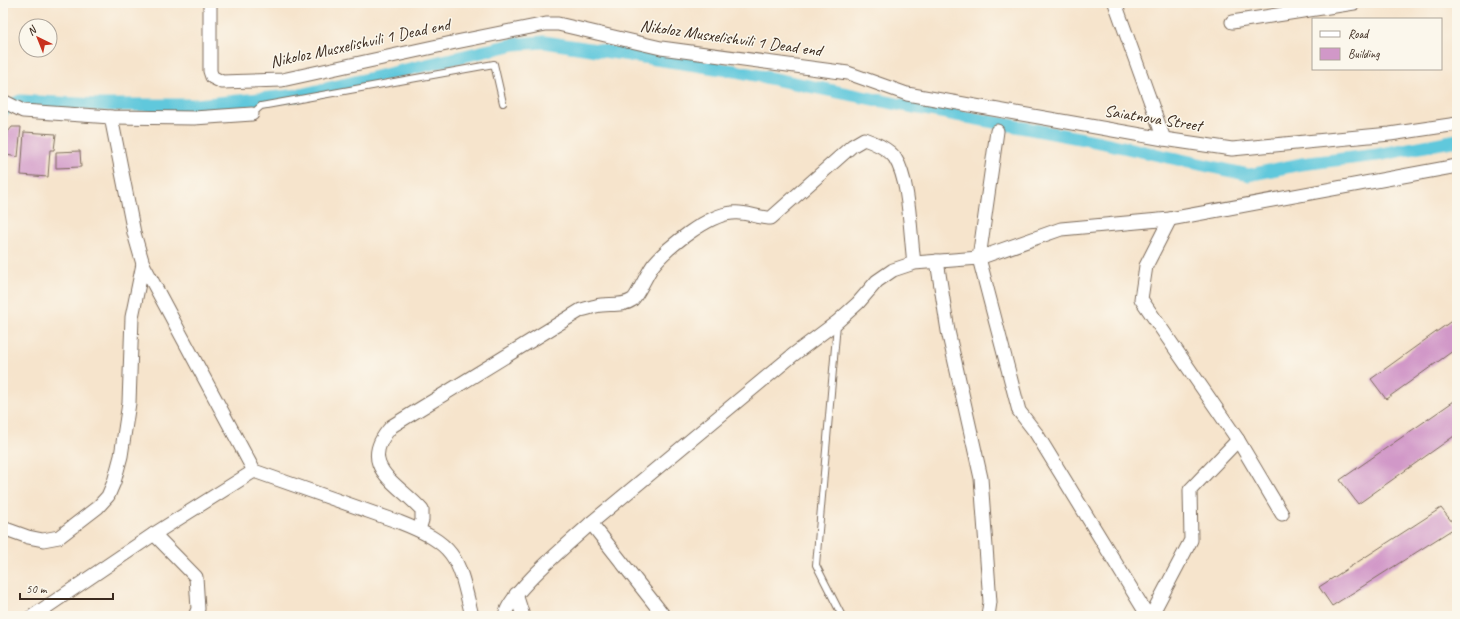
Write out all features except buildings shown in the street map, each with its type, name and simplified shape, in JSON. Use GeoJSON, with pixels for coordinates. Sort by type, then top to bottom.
{"type":"FeatureCollection","features":[{"type":"Feature","properties":{"kind":"street","name":"Nikoloz Musxelishvili 1 Dead end"},"geometry":{"type":"LineString","coordinates":[[210,3],[210,72],[217,81],[222,82],[282,80],[546,24],[558,24],[661,48],[848,73]]}},
{"type":"Feature","properties":{"kind":"street"},"geometry":{"type":"LineString","coordinates":[[1115,3],[1164,139]]}},
{"type":"Feature","properties":{"kind":"street"},"geometry":{"type":"LineString","coordinates":[[1232,22],[1354,3]]}},
{"type":"Feature","properties":{"kind":"street","name":"Saiatnova Street"},"geometry":{"type":"LineString","coordinates":[[848,73],[907,94],[1164,139],[1232,149],[1390,134],[1457,124]]}},
{"type":"Feature","properties":{"kind":"street"},"geometry":{"type":"LineString","coordinates":[[3,102],[23,111],[110,117],[194,118],[252,114]]}},
{"type":"Feature","properties":{"kind":"street"},"geometry":{"type":"LineString","coordinates":[[110,117],[134,234],[144,264],[254,471],[419,530],[438,541],[452,554],[461,571],[472,616]]}},
{"type":"Feature","properties":{"kind":"street"},"geometry":{"type":"LineString","coordinates":[[997,131],[979,258],[1019,411],[1036,433],[1150,616],[1191,540],[1190,490],[1238,440]]}},
{"type":"Feature","properties":{"kind":"street"},"geometry":{"type":"LineString","coordinates":[[419,530],[422,520],[422,510],[388,480],[381,469],[377,456],[378,445],[392,426],[581,310],[596,306],[627,303],[634,299],[654,264],[688,233],[712,219],[731,213],[743,213],[760,218],[771,218],[852,146],[864,139],[873,142],[894,156],[904,177],[914,262]]}},
{"type":"Feature","properties":{"kind":"street"},"geometry":{"type":"LineString","coordinates":[[505,616],[506,609],[516,594],[591,523],[793,354],[837,322],[858,303],[878,281],[893,270],[914,262],[979,258],[1061,230],[1170,218],[1457,166]]}},
{"type":"Feature","properties":{"kind":"street"},"geometry":{"type":"LineString","coordinates":[[1170,218],[1146,266],[1141,299],[1238,440],[1282,514]]}},
{"type":"Feature","properties":{"kind":"street"},"geometry":{"type":"LineString","coordinates":[[937,261],[948,331],[981,478],[990,602],[988,616]]}},
{"type":"Feature","properties":{"kind":"street"},"geometry":{"type":"LineString","coordinates":[[3,528],[28,537],[43,540],[59,537],[98,507],[108,496],[114,482],[122,448],[129,403],[132,317],[144,264]]}},
{"type":"Feature","properties":{"kind":"street"},"geometry":{"type":"LineString","coordinates":[[33,616],[154,534],[254,471]]}},
{"type":"Feature","properties":{"kind":"street"},"geometry":{"type":"LineString","coordinates":[[591,523],[664,616]]}},
{"type":"Feature","properties":{"kind":"street"},"geometry":{"type":"LineString","coordinates":[[154,534],[196,577],[198,609],[195,616]]}},
{"type":"Feature","properties":{"kind":"street"},"geometry":{"type":"LineString","coordinates":[[516,594],[523,616]]}},
{"type":"Feature","properties":{"kind":"lane"},"geometry":{"type":"LineString","coordinates":[[252,114],[261,106],[494,64],[502,103]]}},
{"type":"Feature","properties":{"kind":"lane"},"geometry":{"type":"LineString","coordinates":[[837,322],[816,565],[842,616]]}},
{"type":"Feature","properties":{"kind":"waterway"},"geometry":{"type":"LineString","coordinates":[[3,110],[20,101],[99,105],[196,105],[300,95],[515,44],[544,42],[735,71],[902,105],[1100,142],[1249,175],[1301,164],[1377,155],[1457,140]]}}]}
